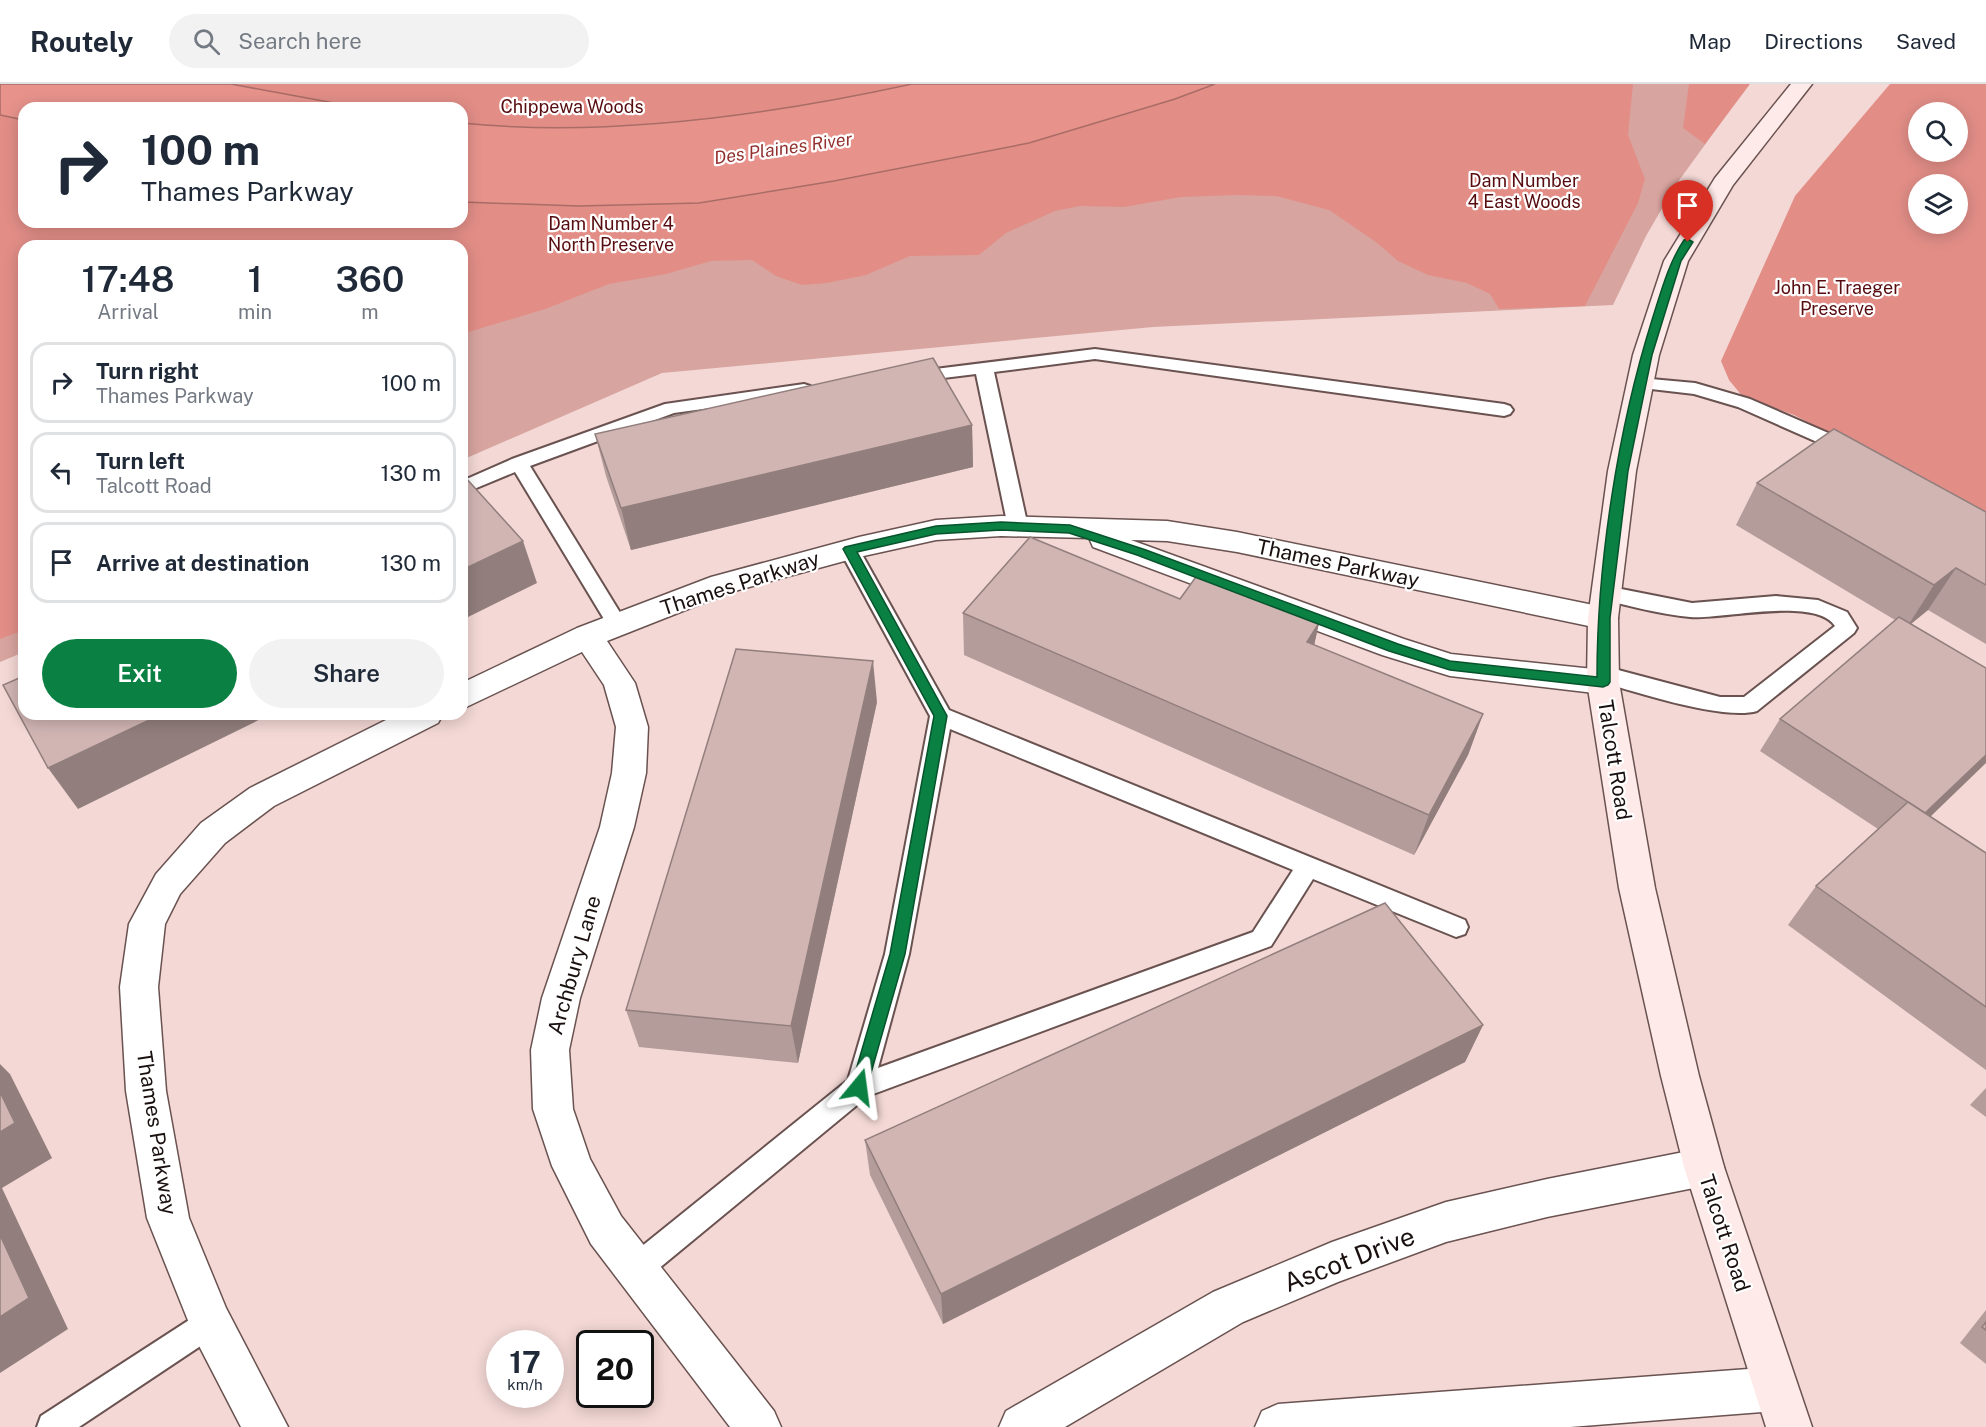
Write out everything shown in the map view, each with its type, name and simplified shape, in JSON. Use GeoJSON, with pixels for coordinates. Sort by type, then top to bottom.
{"type":"FeatureCollection","features":[{"type":"Feature","properties":{"kind":"main road","name":"Talcott Road"},"geometry":{"type":"LineString","coordinates":[[1782,1408],[1704,1167],[1680,1077],[1637,888],[1603,678],[1605,605],[1622,471],[1647,355],[1676,261],[1723,183],[1802,84]]}},
{"type":"Feature","properties":{"kind":"street","name":"Thames Parkway"},"geometry":{"type":"LineString","coordinates":[[468,694],[602,630],[722,584],[849,549],[936,530],[1018,527],[1167,531],[1605,605]]}},
{"type":"Feature","properties":{"kind":"street","name":"Thames Parkway"},"geometry":{"type":"LineString","coordinates":[[1070,529],[1142,552],[1393,647],[1450,665],[1603,678]]}},
{"type":"Feature","properties":{"kind":"street","name":"Archbury Lane"},"geometry":{"type":"LineString","coordinates":[[602,630],[632,727],[630,761],[617,827],[561,998],[550,1050],[553,1108],[572,1166],[606,1230],[758,1427]]}},
{"type":"Feature","properties":{"kind":"street","name":"Thames Parkway"},"geometry":{"type":"LineString","coordinates":[[265,1427],[210,1323],[168,1218],[146,1091],[139,987],[147,924],[168,884],[213,833],[262,797],[415,720]]}},
{"type":"Feature","properties":{"kind":"street","name":"Ascot Drive"},"geometry":{"type":"LineString","coordinates":[[1022,1427],[1228,1307],[1332,1263],[1446,1222],[1547,1198],[1704,1167]]}},
{"type":"Feature","properties":{"kind":"street"},"geometry":{"type":"LineString","coordinates":[[1278,1427],[1782,1408]]}},
{"type":"Feature","properties":{"kind":"lane"},"geometry":{"type":"LineString","coordinates":[[892,379],[1095,354],[1504,410]]}},
{"type":"Feature","properties":{"kind":"lane"},"geometry":{"type":"LineString","coordinates":[[984,368],[1018,527]]}},
{"type":"Feature","properties":{"kind":"lane"},"geometry":{"type":"LineString","coordinates":[[1640,383],[1695,389],[1744,403],[1838,443],[1867,459]]}},
{"type":"Feature","properties":{"kind":"lane"},"geometry":{"type":"LineString","coordinates":[[468,485],[519,463],[671,408],[822,388]]}},
{"type":"Feature","properties":{"kind":"lane"},"geometry":{"type":"LineString","coordinates":[[519,463],[602,630]]}},
{"type":"Feature","properties":{"kind":"lane"},"geometry":{"type":"LineString","coordinates":[[849,549],[941,716],[1455,927]]}},
{"type":"Feature","properties":{"kind":"lane"},"geometry":{"type":"LineString","coordinates":[[1603,678],[1720,705],[1749,705],[1847,628],[1840,617],[1818,608],[1776,603],[1692,610],[1605,605]]}},
{"type":"Feature","properties":{"kind":"lane"},"geometry":{"type":"LineString","coordinates":[[859,1087],[897,954],[941,716]]}},
{"type":"Feature","properties":{"kind":"lane"},"geometry":{"type":"LineString","coordinates":[[636,1269],[859,1087],[1262,939],[1308,867]]}},
{"type":"Feature","properties":{"kind":"lane"},"geometry":{"type":"LineString","coordinates":[[52,1427],[210,1323]]}},
{"type":"Feature","properties":{"kind":"green space","name":"Dam Number 4 North Preserve"},"geometry":{"type":"Polygon","coordinates":[[[0,84],[1749,84],[1675,186],[1646,236],[1613,305],[1153,327],[662,373],[468,457],[468,240],[18,240],[18,654],[0,662],[0,84]]]}},
{"type":"Feature","properties":{"kind":"green space","name":"Chippewa Woods"},"geometry":{"type":"Polygon","coordinates":[[[231,84],[912,84],[745,114],[688,121],[574,128],[468,123],[468,102],[328,102],[231,84]]]}},
{"type":"Feature","properties":{"kind":"green space","name":"Dam Number 4 East Woods"},"geometry":{"type":"Polygon","coordinates":[[[1215,84],[1633,84],[1628,135],[1645,179],[1638,203],[1585,306],[1499,309],[1490,294],[1467,283],[1428,275],[1398,261],[1376,242],[1329,210],[1276,196],[1181,197],[1124,207],[1080,206],[1055,211],[1006,233],[979,255],[910,256],[866,275],[827,283],[802,285],[776,276],[752,260],[711,261],[666,274],[609,284],[545,309],[468,332],[468,240],[18,240],[18,632],[0,639],[0,115],[18,119],[18,228],[468,228],[468,202],[579,206],[699,203],[834,181],[1029,143],[1175,99],[1215,84]]]}},
{"type":"Feature","properties":{"kind":"green space"},"geometry":{"type":"Polygon","coordinates":[[[1689,84],[1750,84],[1705,144],[1683,128],[1689,84]]]}},
{"type":"Feature","properties":{"kind":"green space","name":"John E. Traeger Preserve"},"geometry":{"type":"Polygon","coordinates":[[[1890,84],[1986,84],[1986,516],[1794,415],[1743,397],[1729,380],[1721,361],[1795,196],[1890,84]]]}},
{"type":"Feature","properties":{"kind":"water"},"geometry":{"type":"Polygon","coordinates":[[[0,84],[231,84],[328,102],[18,102],[18,119],[0,115],[0,84]]]}},
{"type":"Feature","properties":{"kind":"water","name":"Des Plaines River"},"geometry":{"type":"Polygon","coordinates":[[[912,84],[1215,84],[1175,99],[1029,143],[834,181],[699,203],[579,206],[468,202],[468,123],[574,128],[688,121],[858,95],[912,84]]]}},
{"type":"Feature","properties":{"kind":"building"},"geometry":{"type":"Polygon","coordinates":[[[933,358],[972,425],[621,508],[595,434],[933,358]]]}},
{"type":"Feature","properties":{"kind":"building"},"geometry":{"type":"Polygon","coordinates":[[[1834,429],[1986,512],[1986,585],[1956,568],[1934,585],[1757,483],[1834,429]]]}},
{"type":"Feature","properties":{"kind":"building"},"geometry":{"type":"Polygon","coordinates":[[[468,480],[523,541],[468,567],[468,480]]]}},
{"type":"Feature","properties":{"kind":"building"},"geometry":{"type":"Polygon","coordinates":[[[1030,537],[1180,599],[1198,574],[1319,623],[1307,642],[1483,714],[1429,815],[963,613],[1030,537]]]}},
{"type":"Feature","properties":{"kind":"building"},"geometry":{"type":"Polygon","coordinates":[[[1899,617],[1986,668],[1986,755],[1925,813],[1780,719],[1899,617]]]}},
{"type":"Feature","properties":{"kind":"building"},"geometry":{"type":"Polygon","coordinates":[[[736,649],[873,661],[791,1026],[626,1010],[736,649]]]}},
{"type":"Feature","properties":{"kind":"building"},"geometry":{"type":"Polygon","coordinates":[[[18,679],[18,713],[3,685],[18,679]]]}},
{"type":"Feature","properties":{"kind":"building"},"geometry":{"type":"Polygon","coordinates":[[[22,720],[149,720],[48,768],[22,720]]]}},
{"type":"Feature","properties":{"kind":"building"},"geometry":{"type":"Polygon","coordinates":[[[1908,802],[1986,853],[1986,1007],[1816,886],[1908,802]]]}},
{"type":"Feature","properties":{"kind":"building"},"geometry":{"type":"Polygon","coordinates":[[[1385,903],[1483,1025],[941,1294],[865,1140],[1385,903]]]}},
{"type":"Feature","properties":{"kind":"building"},"geometry":{"type":"Polygon","coordinates":[[[0,1092],[15,1123],[0,1132],[0,1092]]]}},
{"type":"Feature","properties":{"kind":"building"},"geometry":{"type":"Polygon","coordinates":[[[0,1235],[29,1298],[0,1317],[0,1235]]]}},
{"type":"Feature","properties":{"kind":"route"},"geometry":{"type":"LineString","coordinates":[[859,1087],[897,954],[941,716],[849,549],[936,530],[1001,526],[1070,529],[1142,552],[1393,647],[1450,665],[1603,682],[1603,618],[1622,471],[1647,355],[1676,261],[1688,242]]}}]}
